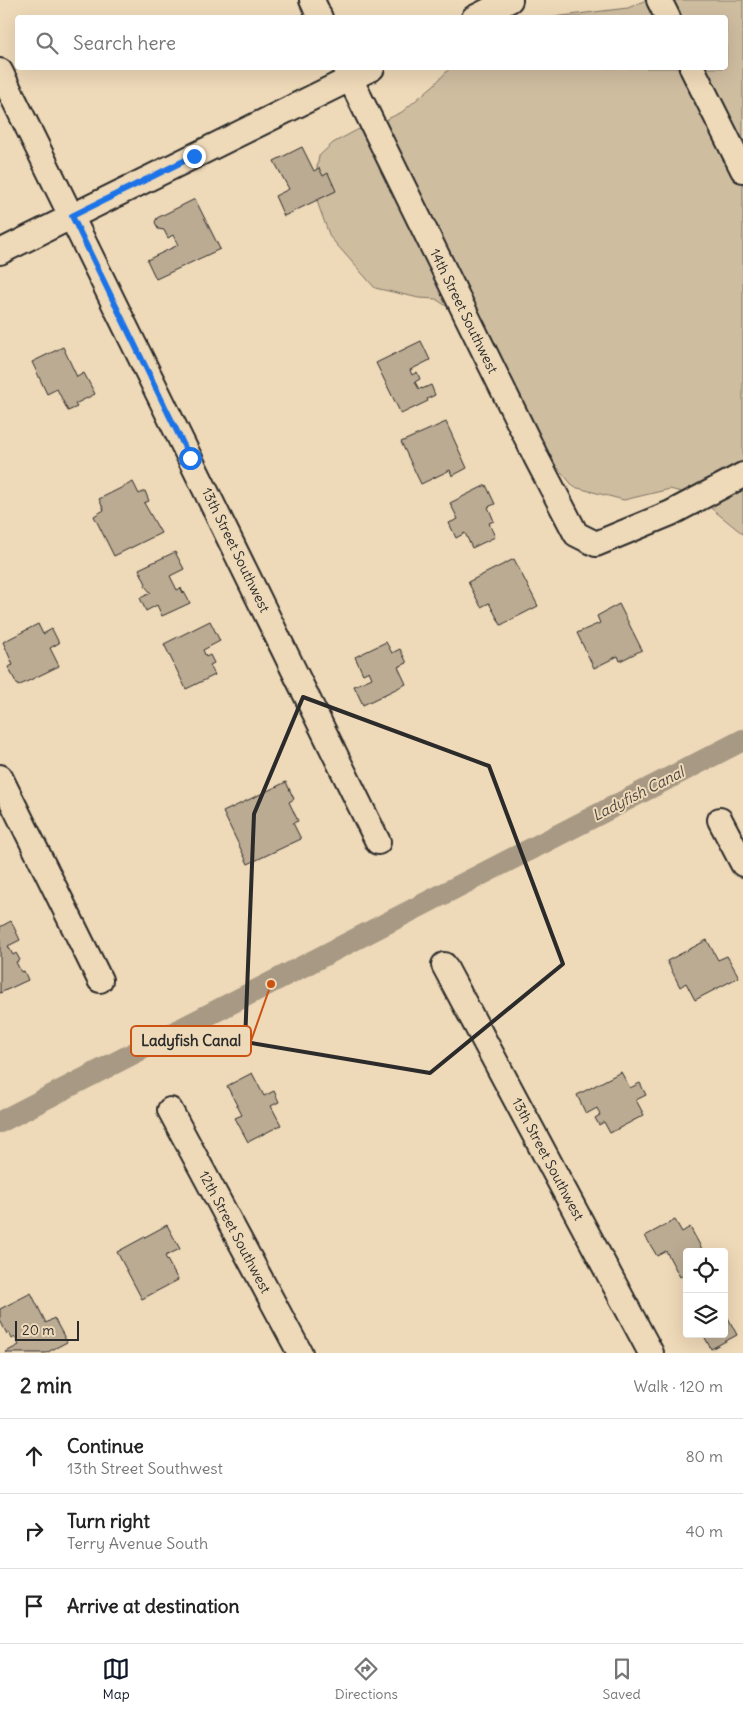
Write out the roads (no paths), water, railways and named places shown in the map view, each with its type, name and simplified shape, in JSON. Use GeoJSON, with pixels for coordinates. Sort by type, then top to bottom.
{"type":"FeatureCollection","features":[{"type":"Feature","properties":{"kind":"street"},"geometry":{"type":"LineString","coordinates":[[312,0],[319,15]]}},
{"type":"Feature","properties":{"kind":"street"},"geometry":{"type":"LineString","coordinates":[[480,15],[510,0]]}},
{"type":"Feature","properties":{"kind":"street"},"geometry":{"type":"LineString","coordinates":[[659,0],[666,15]]}},
{"type":"Feature","properties":{"kind":"street"},"geometry":{"type":"LineString","coordinates":[[0,252],[347,73],[362,70]]}},
{"type":"Feature","properties":{"kind":"street"},"geometry":{"type":"LineString","coordinates":[[693,70],[743,170]]}},
{"type":"Feature","properties":{"kind":"street","name":"13th Street Southwest"},"geometry":{"type":"LineString","coordinates":[[0,71],[378,842]]}},
{"type":"Feature","properties":{"kind":"street","name":"14th Street Southwest"},"geometry":{"type":"LineString","coordinates":[[347,73],[537,459],[576,534],[596,544],[672,513],[743,475]]}},
{"type":"Feature","properties":{"kind":"street"},"geometry":{"type":"LineString","coordinates":[[0,777],[100,980]]}},
{"type":"Feature","properties":{"kind":"street"},"geometry":{"type":"LineString","coordinates":[[720,820],[743,864]]}},
{"type":"Feature","properties":{"kind":"street","name":"13th Street Southwest"},"geometry":{"type":"LineString","coordinates":[[444,965],[652,1353]]}},
{"type":"Feature","properties":{"kind":"street","name":"12th Street Southwest"},"geometry":{"type":"LineString","coordinates":[[170,1110],[300,1353]]}},
{"type":"Feature","properties":{"kind":"waterway","name":"Ladyfish Canal"},"geometry":{"type":"LineString","coordinates":[[0,1122],[743,740]]}},
{"type":"Feature","properties":{"kind":"place","name":"Ladyfish Canal"},"geometry":{"type":"Point","coordinates":[271,984]}}]}
